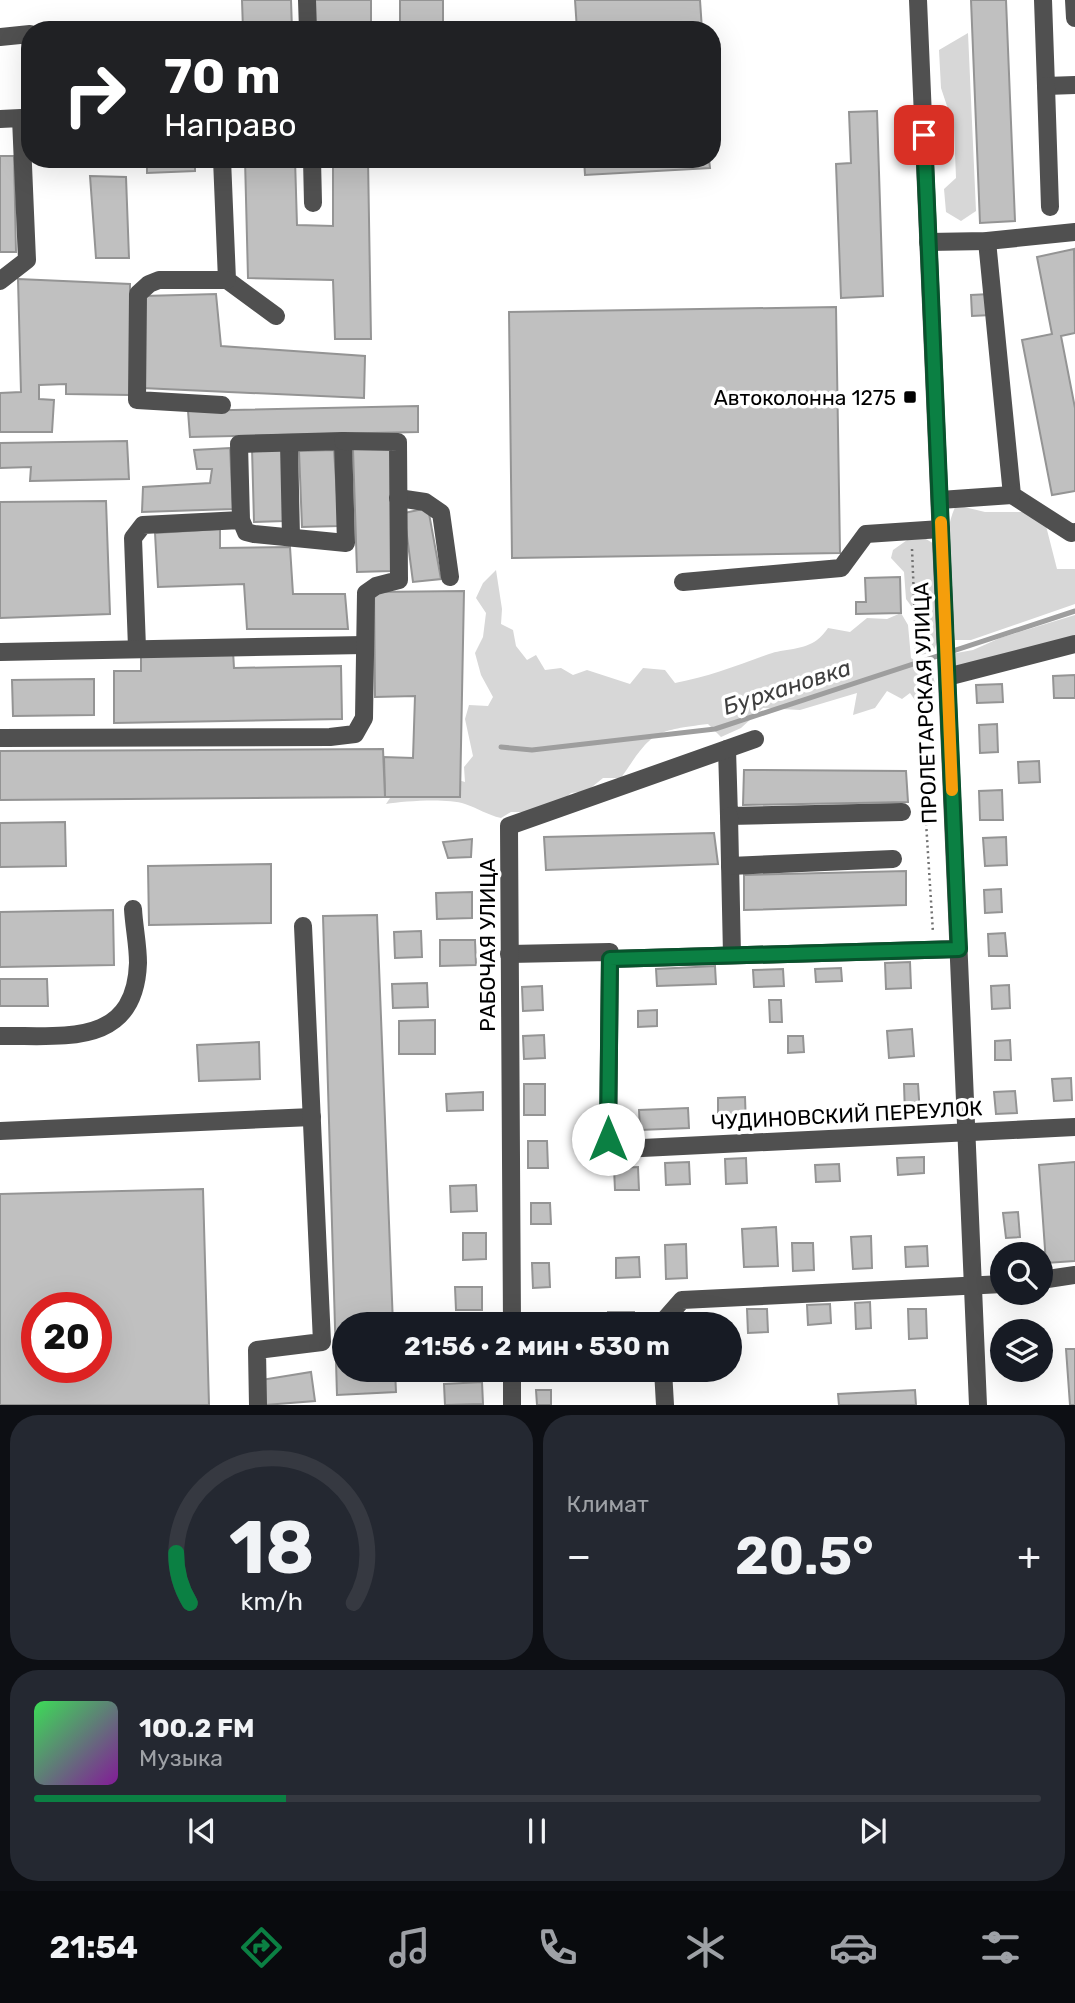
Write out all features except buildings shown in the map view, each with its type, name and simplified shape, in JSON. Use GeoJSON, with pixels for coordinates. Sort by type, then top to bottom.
{"type":"FeatureCollection","features":[{"type":"Feature","properties":{"kind":"street"},"geometry":{"type":"LineString","coordinates":[[307,0],[308,21]]}},
{"type":"Feature","properties":{"kind":"street","name":"ПРОЛЕТАРСКАЯ УЛИЦА"},"geometry":{"type":"LineString","coordinates":[[918,0],[978,1405]]}},
{"type":"Feature","properties":{"kind":"street"},"geometry":{"type":"LineString","coordinates":[[1043,0],[1050,207]]}},
{"type":"Feature","properties":{"kind":"street"},"geometry":{"type":"LineString","coordinates":[[1074,0],[1075,18]]}},
{"type":"Feature","properties":{"kind":"street"},"geometry":{"type":"LineString","coordinates":[[0,37],[21,35]]}},
{"type":"Feature","properties":{"kind":"street"},"geometry":{"type":"LineString","coordinates":[[1046,86],[1075,85]]}},
{"type":"Feature","properties":{"kind":"street"},"geometry":{"type":"LineString","coordinates":[[0,119],[21,116]]}},
{"type":"Feature","properties":{"kind":"street"},"geometry":{"type":"LineString","coordinates":[[0,281],[27,260],[26,168]]}},
{"type":"Feature","properties":{"kind":"street"},"geometry":{"type":"LineString","coordinates":[[222,168],[227,280]]}},
{"type":"Feature","properties":{"kind":"street"},"geometry":{"type":"LineString","coordinates":[[312,168],[313,203]]}},
{"type":"Feature","properties":{"kind":"street"},"geometry":{"type":"LineString","coordinates":[[928,242],[987,241],[1075,232]]}},
{"type":"Feature","properties":{"kind":"street"},"geometry":{"type":"LineString","coordinates":[[987,241],[1012,495]]}},
{"type":"Feature","properties":{"kind":"street"},"geometry":{"type":"LineString","coordinates":[[222,405],[138,400],[138,294],[149,284],[159,280],[227,280],[276,316]]}},
{"type":"Feature","properties":{"kind":"street"},"geometry":{"type":"LineString","coordinates":[[0,738],[316,737],[355,734],[364,718],[366,593],[376,586],[399,580],[398,442],[343,441],[239,444],[241,520],[246,532],[346,543],[343,441]]}},
{"type":"Feature","properties":{"kind":"street"},"geometry":{"type":"LineString","coordinates":[[289,443],[291,537]]}},
{"type":"Feature","properties":{"kind":"street"},"geometry":{"type":"LineString","coordinates":[[940,500],[1012,495],[1071,533],[1075,532]]}},
{"type":"Feature","properties":{"kind":"street"},"geometry":{"type":"LineString","coordinates":[[398,498],[425,502],[440,513],[450,577]]}},
{"type":"Feature","properties":{"kind":"street"},"geometry":{"type":"LineString","coordinates":[[137,648],[133,538],[136,533],[143,525],[151,523],[241,520]]}},
{"type":"Feature","properties":{"kind":"street"},"geometry":{"type":"LineString","coordinates":[[683,582],[841,568],[866,534],[941,530]]}},
{"type":"Feature","properties":{"kind":"street"},"geometry":{"type":"LineString","coordinates":[[946,661],[1075,644]]}},
{"type":"Feature","properties":{"kind":"street"},"geometry":{"type":"LineString","coordinates":[[0,652],[364,645]]}},
{"type":"Feature","properties":{"kind":"street","name":"РАБОЧАЯ УЛИЦА"},"geometry":{"type":"LineString","coordinates":[[512,1312],[509,826],[755,739]]}},
{"type":"Feature","properties":{"kind":"street"},"geometry":{"type":"LineString","coordinates":[[727,749],[732,955]]}},
{"type":"Feature","properties":{"kind":"street"},"geometry":{"type":"LineString","coordinates":[[729,816],[902,812]]}},
{"type":"Feature","properties":{"kind":"street"},"geometry":{"type":"LineString","coordinates":[[730,866],[893,859]]}},
{"type":"Feature","properties":{"kind":"street"},"geometry":{"type":"LineString","coordinates":[[0,1036],[75,1035],[102,1030],[122,1017],[133,996],[138,963],[133,909]]}},
{"type":"Feature","properties":{"kind":"street"},"geometry":{"type":"LineString","coordinates":[[258,1405],[257,1350],[322,1342],[303,926]]}},
{"type":"Feature","properties":{"kind":"street"},"geometry":{"type":"LineString","coordinates":[[509,954],[610,952],[610,959],[959,949]]}},
{"type":"Feature","properties":{"kind":"street","name":"ЧУДИНОВСКИЙ ПЕРЕУЛОК"},"geometry":{"type":"LineString","coordinates":[[610,959],[608,1139],[622,1149],[1075,1127]]}},
{"type":"Feature","properties":{"kind":"street"},"geometry":{"type":"LineString","coordinates":[[0,1132],[312,1117]]}},
{"type":"Feature","properties":{"kind":"street"},"geometry":{"type":"LineString","coordinates":[[1053,1278],[1075,1275]]}},
{"type":"Feature","properties":{"kind":"street"},"geometry":{"type":"LineString","coordinates":[[671,1312],[682,1300],[990,1286]]}},
{"type":"Feature","properties":{"kind":"street"},"geometry":{"type":"LineString","coordinates":[[512,1382],[512,1405]]}},
{"type":"Feature","properties":{"kind":"street"},"geometry":{"type":"LineString","coordinates":[[664,1382],[665,1405]]}},
{"type":"Feature","properties":{"kind":"path"},"geometry":{"type":"LineString","coordinates":[[912,531],[918,695],[934,950]]}},
{"type":"Feature","properties":{"kind":"shaded area"},"geometry":{"type":"Polygon","coordinates":[[[968,33],[976,211],[961,221],[946,212],[944,189],[956,178],[954,127],[941,88],[939,50],[968,33]]]}},
{"type":"Feature","properties":{"kind":"shaded area"},"geometry":{"type":"Polygon","coordinates":[[[956,505],[985,512],[1029,512],[1045,522],[1057,569],[1075,569],[1075,604],[971,640],[955,640],[947,538],[956,505]]]}},
{"type":"Feature","properties":{"kind":"shaded area"},"geometry":{"type":"Polygon","coordinates":[[[910,538],[926,539],[936,545],[938,640],[933,652],[921,655],[917,614],[906,599],[904,572],[891,558],[893,550],[910,538]]]}},
{"type":"Feature","properties":{"kind":"shaded area"},"geometry":{"type":"Polygon","coordinates":[[[496,570],[502,609],[501,624],[513,630],[516,646],[527,660],[536,655],[545,670],[561,668],[573,675],[587,670],[630,684],[643,668],[665,670],[675,683],[775,652],[806,646],[817,640],[828,628],[850,632],[867,618],[887,619],[901,613],[908,625],[911,658],[930,672],[935,682],[932,706],[919,706],[910,693],[902,699],[887,691],[875,708],[853,715],[857,693],[800,710],[763,708],[741,728],[721,737],[708,724],[675,729],[664,732],[647,743],[621,778],[603,778],[587,791],[571,793],[559,804],[527,812],[511,812],[501,818],[457,802],[386,804],[402,780],[445,776],[465,782],[464,767],[473,756],[465,719],[469,705],[488,706],[493,697],[481,675],[475,653],[483,637],[486,613],[476,598],[483,583],[496,570]]]}},
{"type":"Feature","properties":{"kind":"shaded area"},"geometry":{"type":"Polygon","coordinates":[[[1075,615],[1075,638],[951,669],[951,654],[973,650],[1000,638],[1075,615]]]}},
{"type":"Feature","properties":{"kind":"waterway","name":"Бурхановка"},"geometry":{"type":"LineString","coordinates":[[501,747],[532,750],[715,729],[1075,611]]}},
{"type":"Feature","properties":{"kind":"slow traffic"},"geometry":{"type":"LineString","coordinates":[[941,522],[952,790]]}},
{"type":"Feature","properties":{"kind":"place","name":"Автоколонна 1275"},"geometry":{"type":"Point","coordinates":[910,397]}},
{"type":"Feature","properties":{"kind":"route"},"geometry":{"type":"LineString","coordinates":[[608,1139],[610,959],[959,949],[924,135]]}}]}
